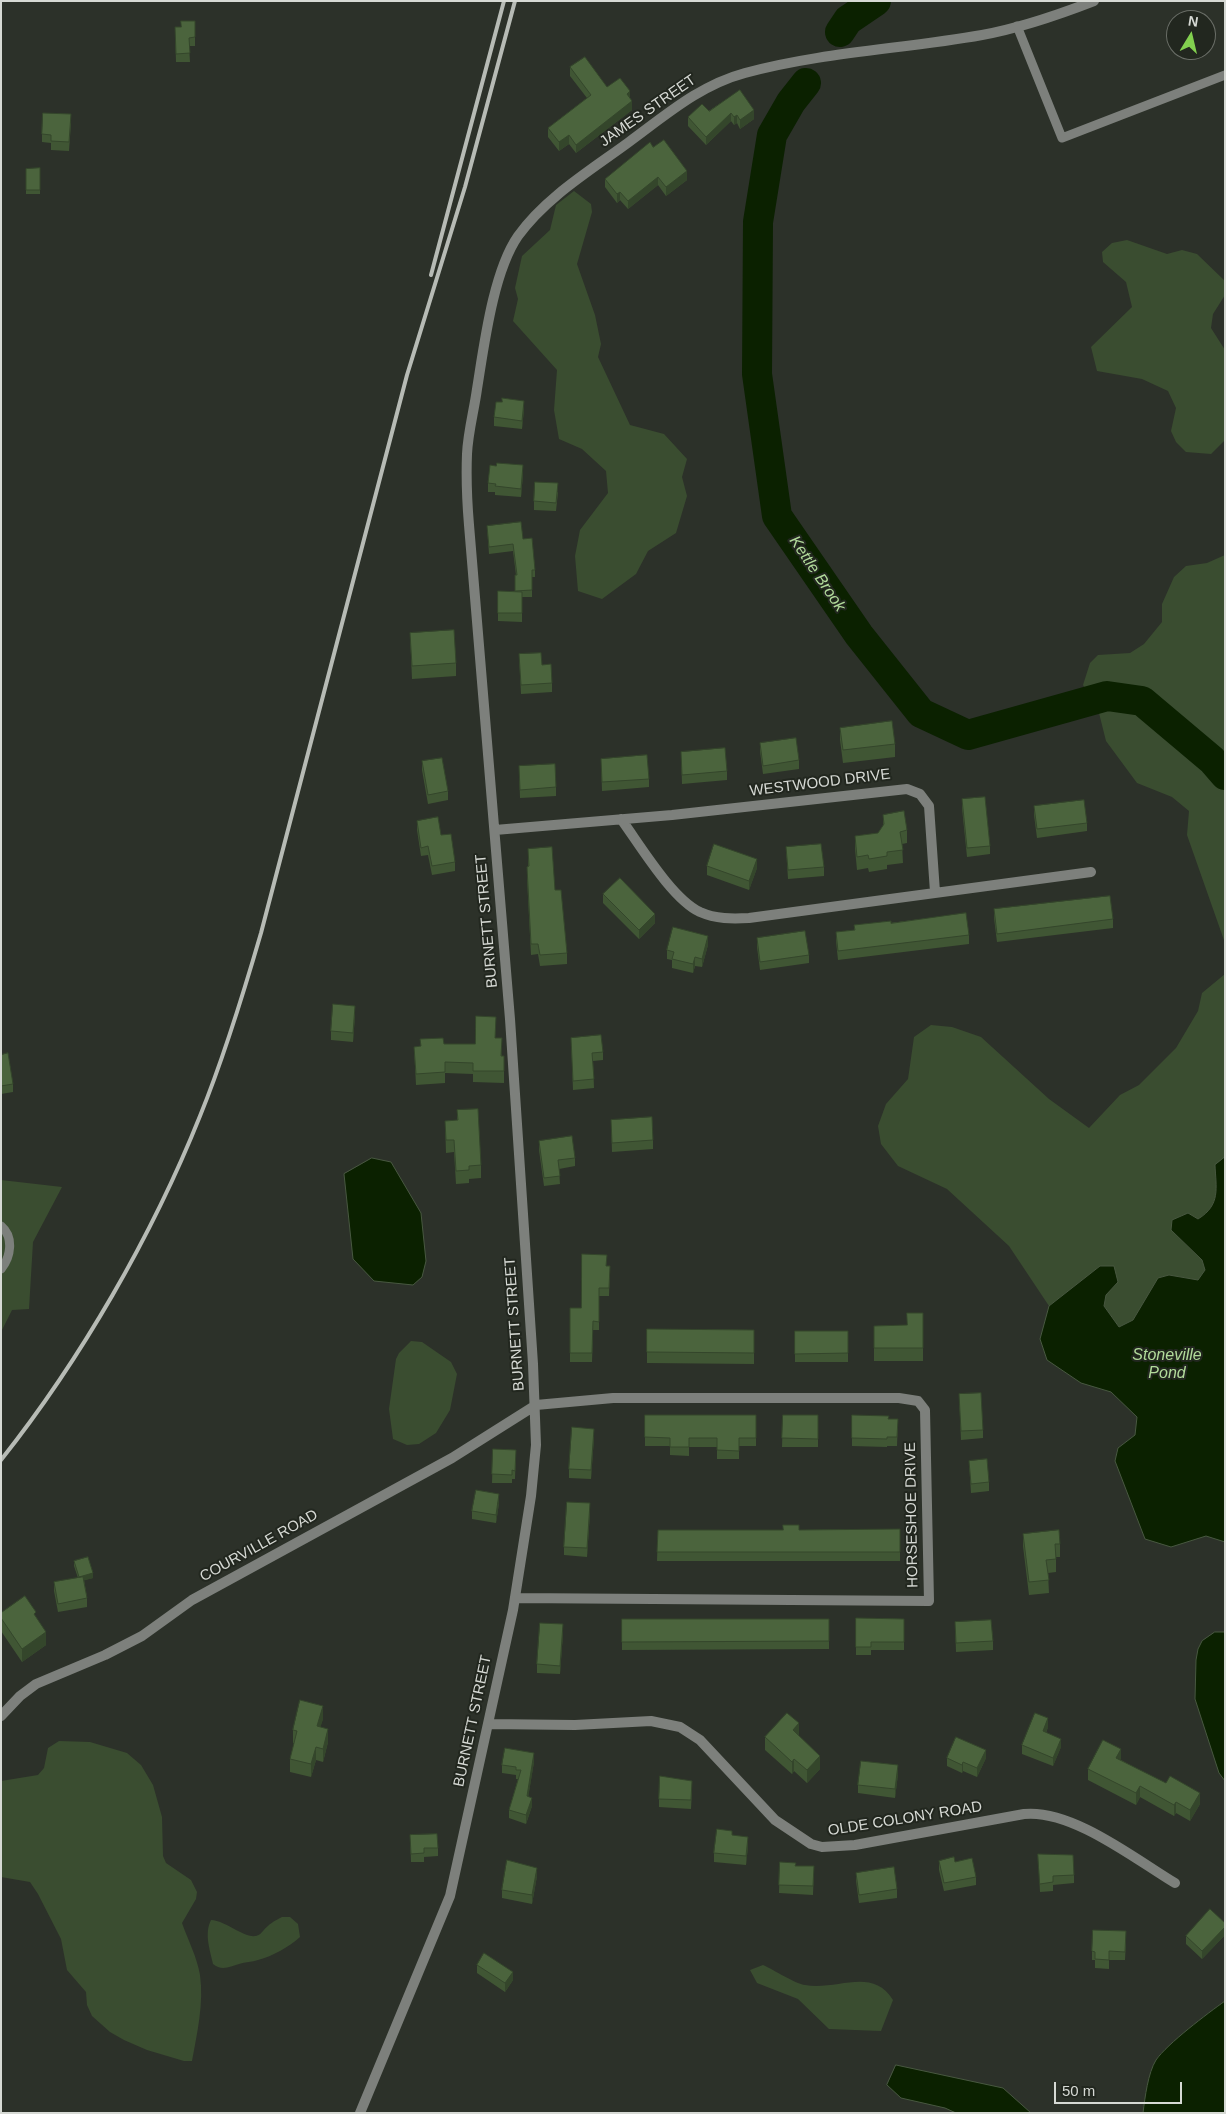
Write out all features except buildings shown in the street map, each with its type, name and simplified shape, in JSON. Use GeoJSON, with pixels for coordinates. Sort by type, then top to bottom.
{"type":"FeatureCollection","features":[{"type":"Feature","properties":{"kind":"street","name":"JAMES STREET"},"geometry":{"type":"LineString","coordinates":[[468,510],[468,443],[490,315],[506,259],[512,245],[543,208],[564,190],[693,94],[738,75],[786,64],[981,35],[1017,26],[1094,1]]}},
{"type":"Feature","properties":{"kind":"street","name":"BURNETT STREET"},"geometry":{"type":"LineString","coordinates":[[360,2113],[450,1896],[515,1598],[535,1460],[536,1405],[510,1019],[468,510]]}},
{"type":"Feature","properties":{"kind":"street","name":"WESTWOOD DRIVE"},"geometry":{"type":"LineString","coordinates":[[495,830],[621,819],[907,789],[920,794],[929,806],[935,892]]}},
{"type":"Feature","properties":{"kind":"street"},"geometry":{"type":"LineString","coordinates":[[621,819],[678,896],[696,910],[721,918],[749,918],[1091,872]]}},
{"type":"Feature","properties":{"kind":"street","name":"HORSESHOE DRIVE"},"geometry":{"type":"LineString","coordinates":[[515,1598],[929,1601],[926,1415],[918,1401],[900,1398],[613,1398],[536,1405]]}},
{"type":"Feature","properties":{"kind":"street","name":"COURVILLE ROAD"},"geometry":{"type":"LineString","coordinates":[[1,1716],[25,1691],[36,1684],[105,1655],[142,1636],[192,1600],[452,1458],[536,1405]]}},
{"type":"Feature","properties":{"kind":"street","name":"OLDE COLONY ROAD"},"geometry":{"type":"LineString","coordinates":[[488,1724],[576,1725],[651,1721],[680,1727],[700,1740],[775,1820],[806,1841],[822,1847],[855,1845],[1024,1814],[1039,1814],[1061,1819],[1088,1830],[1175,1884]]}},
{"type":"Feature","properties":{"kind":"lane"},"geometry":{"type":"LineString","coordinates":[[1017,26],[1062,138],[1225,75]]}},
{"type":"Feature","properties":{"kind":"lane"},"geometry":{"type":"LineString","coordinates":[[1,1226],[10,1239],[10,1255],[1,1268]]}},
{"type":"Feature","properties":{"kind":"shaded area"},"geometry":{"type":"Polygon","coordinates":[[[574,191],[591,204],[592,212],[577,264],[595,315],[601,344],[598,357],[630,425],[664,434],[687,459],[682,477],[687,496],[676,533],[648,551],[636,574],[602,599],[578,591],[575,556],[580,530],[608,493],[606,471],[582,449],[559,439],[554,410],[557,370],[513,321],[518,299],[515,288],[522,256],[550,230],[556,205],[574,191]]]}},
{"type":"Feature","properties":{"kind":"shaded area"},"geometry":{"type":"Polygon","coordinates":[[[1127,240],[1167,254],[1182,250],[1197,254],[1225,281],[1225,295],[1213,314],[1211,328],[1225,350],[1225,440],[1211,454],[1186,452],[1176,442],[1171,431],[1176,408],[1168,391],[1142,379],[1097,371],[1091,347],[1132,307],[1126,282],[1103,262],[1102,252],[1112,243],[1127,240]]]}},
{"type":"Feature","properties":{"kind":"shaded area"},"geometry":{"type":"Polygon","coordinates":[[[1225,555],[1225,943],[1187,835],[1189,811],[1172,797],[1137,783],[1106,741],[1099,713],[1083,685],[1090,663],[1098,655],[1130,653],[1144,644],[1162,622],[1162,604],[1174,577],[1186,566],[1207,563],[1225,555]]]}},
{"type":"Feature","properties":{"kind":"shaded area"},"geometry":{"type":"Polygon","coordinates":[[[1225,974],[1225,1157],[1215,1165],[1216,1189],[1214,1202],[1210,1208],[1198,1219],[1188,1213],[1173,1220],[1171,1230],[1202,1260],[1205,1270],[1198,1280],[1169,1275],[1158,1278],[1133,1320],[1119,1327],[1104,1306],[1106,1295],[1118,1282],[1100,1266],[1049,1306],[1009,1246],[947,1189],[898,1166],[881,1144],[878,1126],[886,1104],[908,1079],[914,1037],[931,1025],[952,1027],[981,1037],[1049,1099],[1089,1128],[1120,1095],[1139,1085],[1176,1048],[1198,1011],[1202,993],[1225,974]]]}},
{"type":"Feature","properties":{"kind":"shaded area"},"geometry":{"type":"Polygon","coordinates":[[[1,1180],[62,1187],[33,1242],[29,1309],[12,1310],[1,1332],[1,1180]]]}},
{"type":"Feature","properties":{"kind":"shaded area"},"geometry":{"type":"Polygon","coordinates":[[[411,1341],[422,1342],[451,1362],[457,1374],[450,1410],[436,1433],[419,1444],[407,1445],[393,1439],[389,1409],[396,1359],[399,1353],[411,1341]]]}},
{"type":"Feature","properties":{"kind":"shaded area"},"geometry":{"type":"Polygon","coordinates":[[[59,1741],[90,1742],[127,1753],[141,1765],[153,1785],[162,1817],[163,1856],[166,1863],[191,1880],[197,1892],[196,1899],[182,1923],[197,1962],[201,1986],[199,2018],[192,2061],[184,2061],[147,2050],[124,2040],[110,2032],[92,2016],[87,2005],[86,1992],[67,1970],[61,1939],[38,1894],[30,1882],[1,1877],[1,1781],[38,1775],[44,1768],[48,1748],[59,1741]]]}},
{"type":"Feature","properties":{"kind":"shaded area"},"geometry":{"type":"Polygon","coordinates":[[[282,1917],[290,1917],[298,1924],[300,1937],[291,1944],[275,1954],[256,1961],[226,1968],[213,1964],[208,1936],[211,1920],[223,1923],[251,1936],[256,1936],[267,1926],[282,1917]]]}},
{"type":"Feature","properties":{"kind":"shaded area"},"geometry":{"type":"Polygon","coordinates":[[[763,1965],[791,1980],[805,1985],[817,1986],[853,1982],[875,1984],[885,1990],[893,2000],[881,2031],[829,2029],[798,1999],[757,1983],[750,1970],[763,1965]]]}},
{"type":"Feature","properties":{"kind":"water","name":"Stoneville Pond"},"geometry":{"type":"Polygon","coordinates":[[[1225,1157],[1225,1542],[1206,1536],[1171,1547],[1145,1539],[1115,1461],[1118,1448],[1135,1435],[1137,1417],[1111,1392],[1081,1383],[1047,1360],[1040,1339],[1049,1306],[1100,1266],[1114,1266],[1118,1282],[1106,1295],[1104,1306],[1119,1327],[1133,1320],[1158,1278],[1169,1275],[1198,1280],[1205,1270],[1202,1260],[1171,1230],[1172,1220],[1188,1213],[1198,1219],[1205,1214],[1214,1202],[1216,1189],[1215,1165],[1225,1157]]]}},
{"type":"Feature","properties":{"kind":"water"},"geometry":{"type":"Polygon","coordinates":[[[372,1158],[391,1162],[421,1213],[426,1261],[422,1277],[413,1285],[374,1281],[353,1259],[344,1174],[372,1158]]]}},
{"type":"Feature","properties":{"kind":"water"},"geometry":{"type":"Polygon","coordinates":[[[1215,1632],[1225,1632],[1225,1781],[1219,1773],[1195,1699],[1198,1649],[1202,1641],[1215,1632]]]}},
{"type":"Feature","properties":{"kind":"water"},"geometry":{"type":"Polygon","coordinates":[[[1225,2001],[1225,2113],[1143,2113],[1149,2078],[1153,2065],[1161,2053],[1178,2037],[1225,2001]]]}},
{"type":"Feature","properties":{"kind":"water"},"geometry":{"type":"Polygon","coordinates":[[[896,2065],[1003,2088],[1031,2113],[956,2113],[945,2108],[901,2098],[887,2085],[896,2065]]]}},
{"type":"Feature","properties":{"kind":"waterway","name":"Kettle Brook"},"geometry":{"type":"LineString","coordinates":[[840,32],[848,20],[876,1]]}},
{"type":"Feature","properties":{"kind":"waterway","name":"Kettle Brook"},"geometry":{"type":"LineString","coordinates":[[806,83],[791,102],[772,135],[758,222],[757,374],[777,516],[859,635],[921,713],[968,735],[1107,696],[1142,701],[1212,760],[1225,775]]}},
{"type":"Feature","properties":{"kind":"railway"},"geometry":{"type":"LineString","coordinates":[[431,275],[504,1]]}},
{"type":"Feature","properties":{"kind":"railway"},"geometry":{"type":"LineString","coordinates":[[1,1460],[59,1381],[137,1251],[181,1161],[217,1071],[261,933],[407,375],[465,187],[515,1]]}}]}
